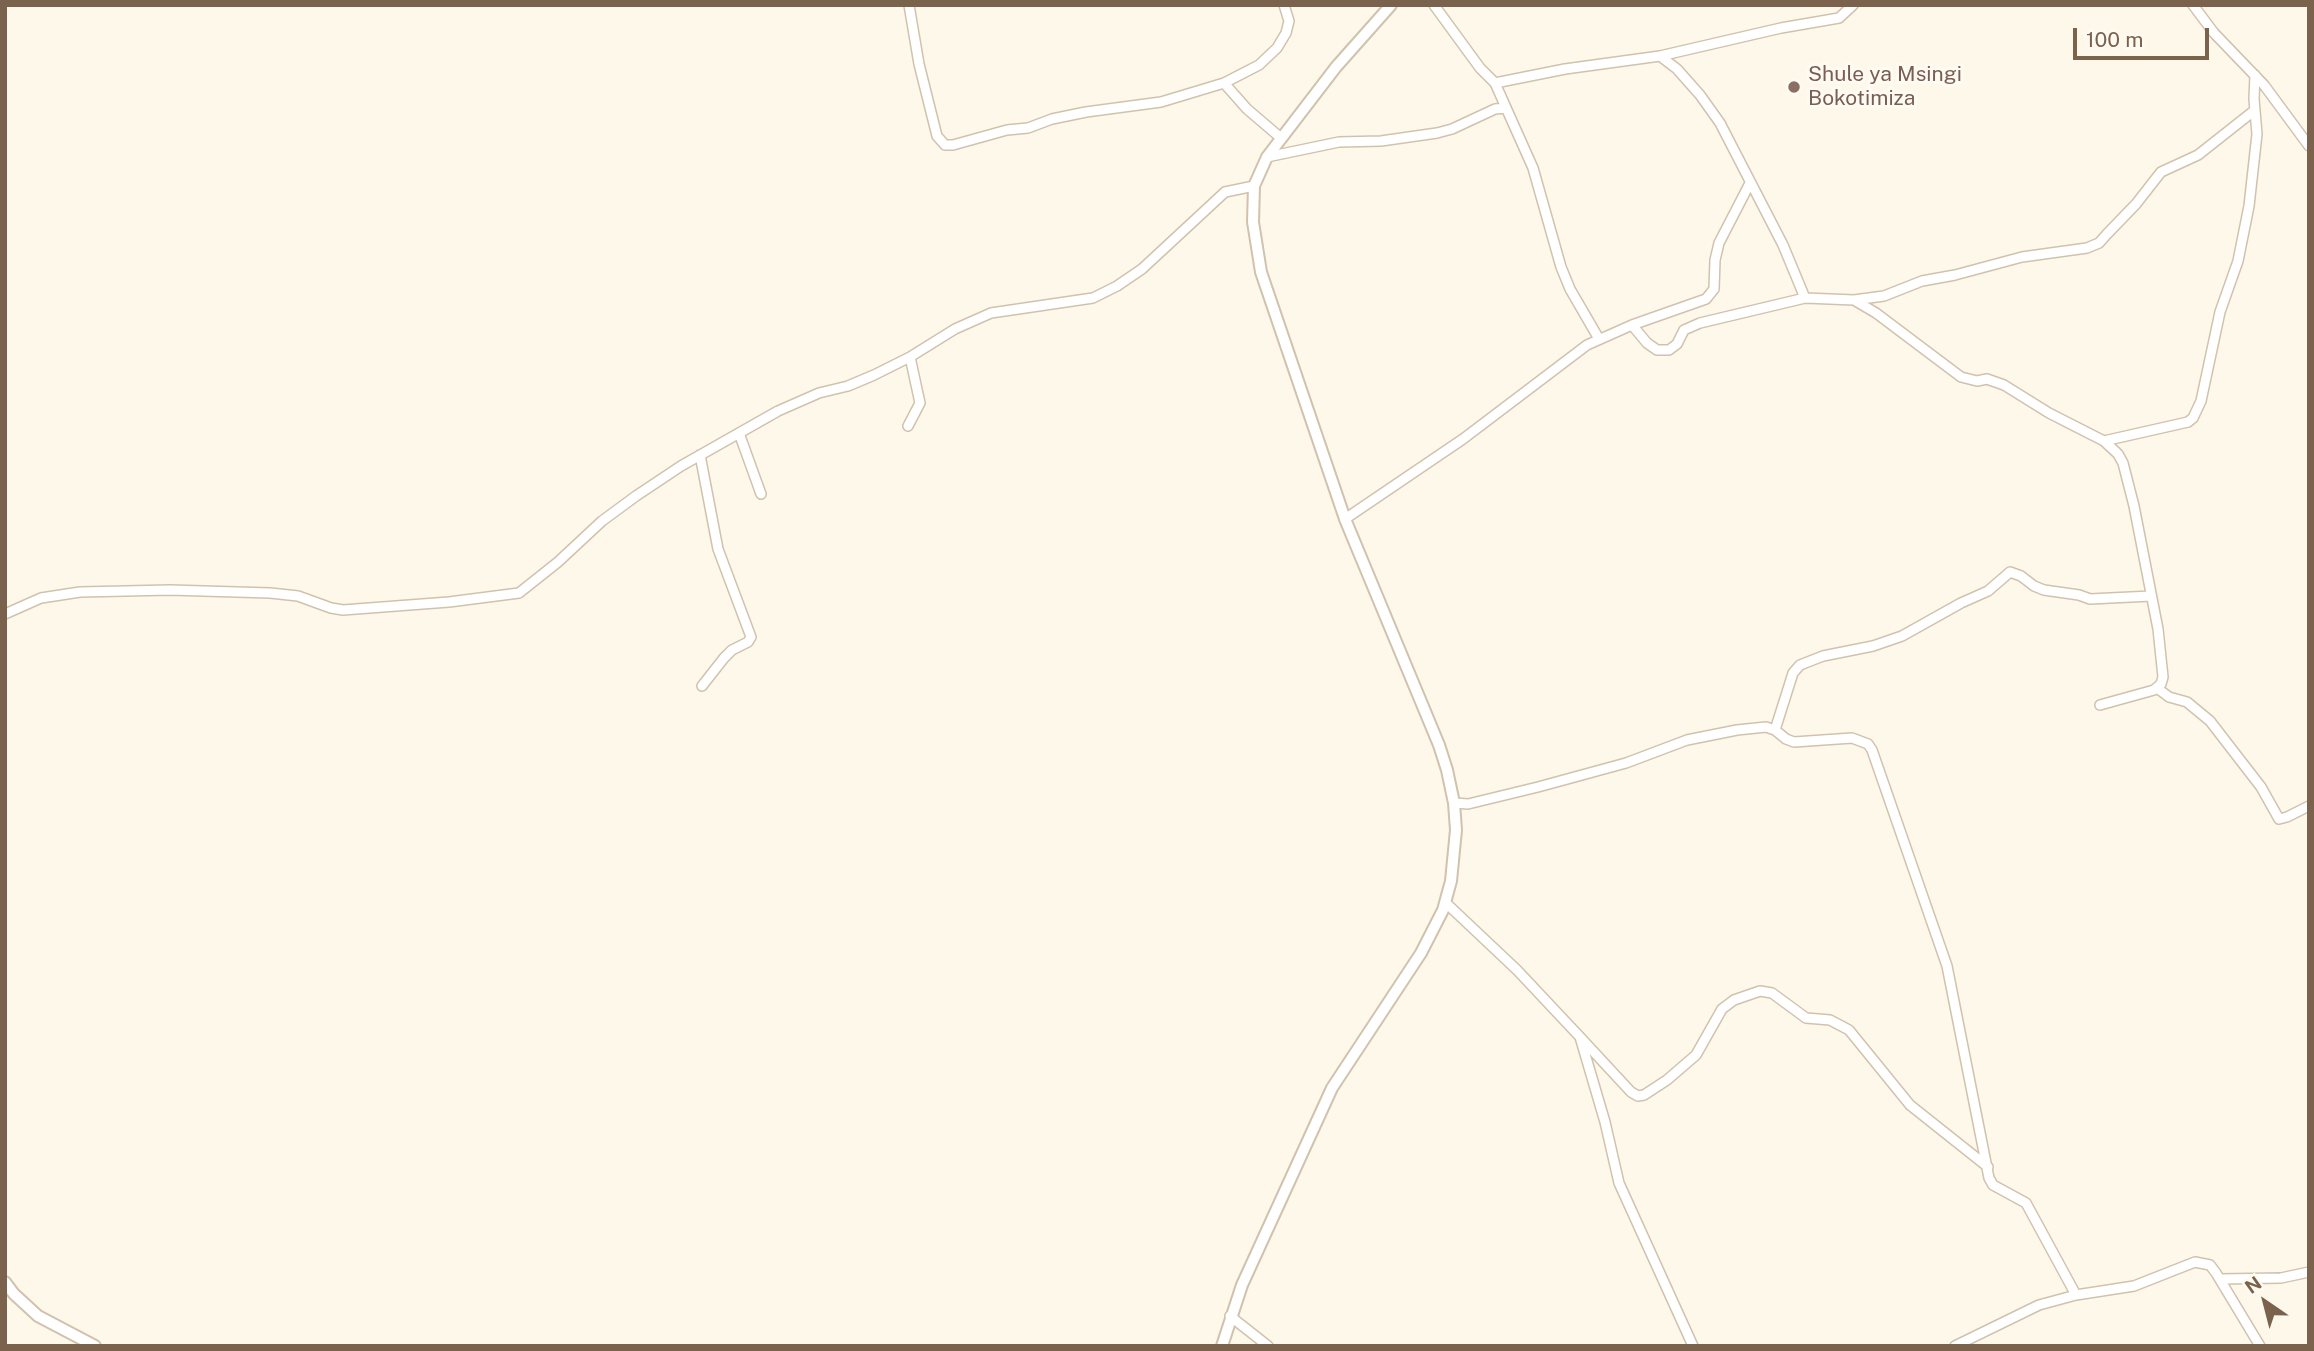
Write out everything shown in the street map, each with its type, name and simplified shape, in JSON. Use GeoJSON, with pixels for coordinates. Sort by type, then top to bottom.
{"type":"FeatureCollection","features":[{"type":"Feature","properties":{"kind":"street"},"geometry":{"type":"LineString","coordinates":[[909,5],[919,64],[937,136],[945,145],[998,132],[1028,128],[1052,119],[1086,112],[1161,102],[1224,83],[1259,65],[1277,48],[1286,33],[1289,21],[1284,5]]}},
{"type":"Feature","properties":{"kind":"street"},"geometry":{"type":"LineString","coordinates":[[1222,1346],[1230,1316],[1276,1207],[1332,1088],[1421,953],[1446,902],[1451,881],[1457,830],[1454,803],[1439,745],[1345,519],[1261,272],[1253,222],[1254,186],[1267,157],[1336,67],[1391,5]]}},
{"type":"Feature","properties":{"kind":"street"},"geometry":{"type":"LineString","coordinates":[[1434,5],[1480,68],[1495,83],[1533,167],[1558,260],[1570,289],[1599,339]]}},
{"type":"Feature","properties":{"kind":"street"},"geometry":{"type":"LineString","coordinates":[[1495,83],[1565,69],[1660,56],[1781,28],[1839,18],[1853,5]]}},
{"type":"Feature","properties":{"kind":"street"},"geometry":{"type":"LineString","coordinates":[[2193,5],[2214,33],[2264,85],[2309,146]]}},
{"type":"Feature","properties":{"kind":"street"},"geometry":{"type":"LineString","coordinates":[[1660,56],[1676,69],[1720,122],[1783,245],[1805,298]]}},
{"type":"Feature","properties":{"kind":"street"},"geometry":{"type":"LineString","coordinates":[[2104,441],[2188,422],[2198,409],[2220,312],[2238,261],[2249,206],[2257,143],[2255,75]]}},
{"type":"Feature","properties":{"kind":"street"},"geometry":{"type":"LineString","coordinates":[[1224,83],[1247,109],[1281,138]]}},
{"type":"Feature","properties":{"kind":"street"},"geometry":{"type":"LineString","coordinates":[[1267,157],[1339,142],[1381,141],[1437,133],[1495,109],[1506,108]]}},
{"type":"Feature","properties":{"kind":"street"},"geometry":{"type":"LineString","coordinates":[[1632,325],[1647,343],[1657,350],[1669,350],[1690,326],[1805,298],[1854,300],[1884,296],[1922,281],[2022,257],[2077,251],[2094,246],[2136,204],[2161,172],[2198,155],[2255,110]]}},
{"type":"Feature","properties":{"kind":"street"},"geometry":{"type":"LineString","coordinates":[[1345,519],[1463,439],[1554,368],[1599,339],[1700,302],[1711,295],[1719,243],[1749,183]]}},
{"type":"Feature","properties":{"kind":"street"},"geometry":{"type":"LineString","coordinates":[[5,614],[41,598],[79,592],[170,590],[270,593],[298,596],[343,610],[513,595],[531,585],[603,521],[681,466],[739,433],[802,400],[874,375],[910,357],[955,328],[990,313],[1093,298],[1142,269],[1225,192],[1254,186]]}},
{"type":"Feature","properties":{"kind":"street"},"geometry":{"type":"LineString","coordinates":[[1854,300],[1876,313],[1961,377],[1977,381],[1987,379],[2004,384],[2049,413],[2104,441],[2118,454],[2123,463],[2134,506],[2163,677],[2157,688],[2144,695],[2100,705]]}},
{"type":"Feature","properties":{"kind":"street"},"geometry":{"type":"LineString","coordinates":[[908,426],[920,403],[910,357]]}},
{"type":"Feature","properties":{"kind":"street"},"geometry":{"type":"LineString","coordinates":[[739,433],[761,494]]}},
{"type":"Feature","properties":{"kind":"street"},"geometry":{"type":"LineString","coordinates":[[700,455],[718,549],[751,637],[748,642],[732,650],[702,686]]}},
{"type":"Feature","properties":{"kind":"street"},"geometry":{"type":"LineString","coordinates":[[1775,730],[1793,673],[1800,665],[1822,656],[1873,646],[1902,636],[1988,591],[2010,572],[2044,590],[2090,599],[2151,596]]}},
{"type":"Feature","properties":{"kind":"street"},"geometry":{"type":"LineString","coordinates":[[2157,688],[2169,697],[2187,702],[2210,721],[2260,787],[2279,819],[2309,806]]}},
{"type":"Feature","properties":{"kind":"street"},"geometry":{"type":"LineString","coordinates":[[1454,803],[1468,804],[1538,787],[1626,762],[1687,740],[1737,730],[1766,727],[1794,742],[1852,738],[1862,740],[1872,750],[1947,966],[1970,1089],[1993,1185],[2026,1203],[2076,1295]]}},
{"type":"Feature","properties":{"kind":"street"},"geometry":{"type":"LineString","coordinates":[[1446,902],[1517,970],[1631,1092],[1639,1096],[1667,1080],[1696,1055],[1722,1009],[1734,1000],[1760,991],[1772,993],[1806,1018],[1830,1020],[1849,1030],[1910,1105],[1988,1167]]}},
{"type":"Feature","properties":{"kind":"street"},"geometry":{"type":"LineString","coordinates":[[1580,1037],[1605,1122],[1619,1183],[1693,1346]]}},
{"type":"Feature","properties":{"kind":"street"},"geometry":{"type":"LineString","coordinates":[[1955,1346],[2039,1305],[2076,1295],[2134,1286],[2195,1262],[2210,1265],[2221,1279],[2260,1346]]}},
{"type":"Feature","properties":{"kind":"street"},"geometry":{"type":"LineString","coordinates":[[2221,1279],[2281,1278],[2309,1272]]}},
{"type":"Feature","properties":{"kind":"street"},"geometry":{"type":"LineString","coordinates":[[5,1282],[38,1316],[95,1346]]}},
{"type":"Feature","properties":{"kind":"street"},"geometry":{"type":"LineString","coordinates":[[1230,1316],[1268,1346]]}},
{"type":"Feature","properties":{"kind":"place","name":"Shule ya Msingi Bokotimiza"},"geometry":{"type":"Point","coordinates":[1794,87]}}]}
